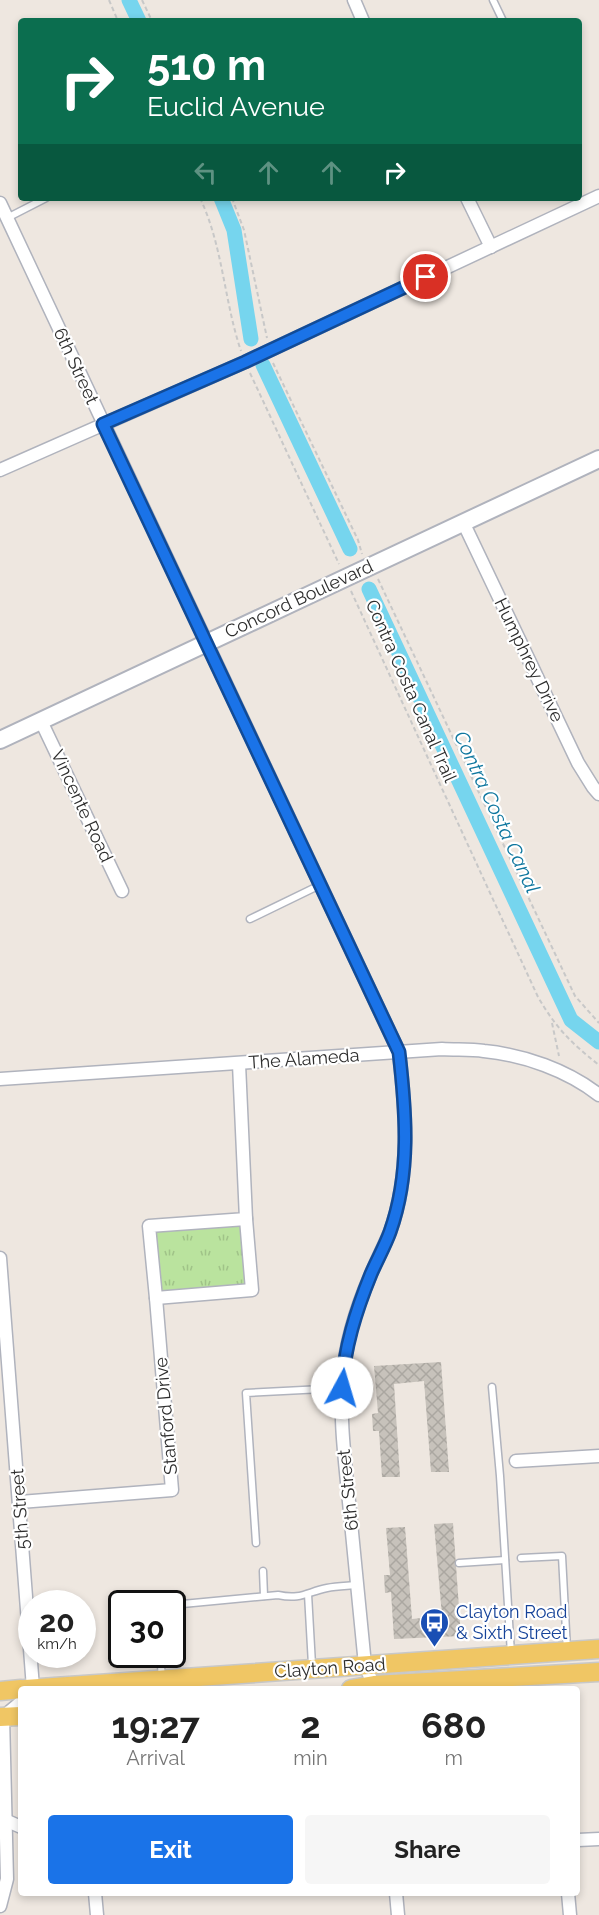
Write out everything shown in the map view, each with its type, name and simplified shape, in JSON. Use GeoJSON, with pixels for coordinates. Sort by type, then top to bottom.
{"type":"FeatureCollection","features":[{"type":"Feature","properties":{"kind":"main road","name":"Clayton Road"},"geometry":{"type":"LineString","coordinates":[[111,1686],[162,1679],[599,1648]]}},
{"type":"Feature","properties":{"kind":"main road","name":"Clayton Road"},"geometry":{"type":"LineString","coordinates":[[409,1686],[549,1682],[599,1672]]}},
{"type":"Feature","properties":{"kind":"main road","name":"Clayton Road"},"geometry":{"type":"LineString","coordinates":[[0,1691],[18,1689]]}},
{"type":"Feature","properties":{"kind":"street"},"geometry":{"type":"LineString","coordinates":[[354,0],[362,18]]}},
{"type":"Feature","properties":{"kind":"street"},"geometry":{"type":"LineString","coordinates":[[0,470],[245,362],[599,196]]}},
{"type":"Feature","properties":{"kind":"street"},"geometry":{"type":"LineString","coordinates":[[468,201],[491,247]]}},
{"type":"Feature","properties":{"kind":"street","name":"6th Street"},"geometry":{"type":"LineString","coordinates":[[0,202],[399,1052],[406,1145],[401,1185],[390,1232],[358,1306],[348,1343],[342,1388],[343,1442],[365,1665],[374,1686]]}},
{"type":"Feature","properties":{"kind":"street","name":"Concord Boulevard"},"geometry":{"type":"LineString","coordinates":[[0,740],[599,459]]}},
{"type":"Feature","properties":{"kind":"street","name":"Humphrey Drive"},"geometry":{"type":"LineString","coordinates":[[464,524],[579,763],[599,794]]}},
{"type":"Feature","properties":{"kind":"street","name":"Vincente Road"},"geometry":{"type":"LineString","coordinates":[[41,721],[122,891]]}},
{"type":"Feature","properties":{"kind":"street","name":"The Alameda"},"geometry":{"type":"LineString","coordinates":[[0,1079],[442,1049],[484,1051],[547,1065],[599,1095]]}},
{"type":"Feature","properties":{"kind":"street"},"geometry":{"type":"LineString","coordinates":[[156,1298],[252,1290],[246,1219],[239,1064]]}},
{"type":"Feature","properties":{"kind":"street","name":"Stanford Drive"},"geometry":{"type":"LineString","coordinates":[[20,1502],[172,1490],[148,1226],[246,1219]]}},
{"type":"Feature","properties":{"kind":"street","name":"5th Street"},"geometry":{"type":"LineString","coordinates":[[0,1258],[33,1686]]}},
{"type":"Feature","properties":{"kind":"street"},"geometry":{"type":"LineString","coordinates":[[516,1461],[599,1456]]}},
{"type":"Feature","properties":{"kind":"street"},"geometry":{"type":"LineString","coordinates":[[0,1906],[7,1879],[3,1845],[5,1820],[2,1791],[6,1717],[18,1705]]}},
{"type":"Feature","properties":{"kind":"street"},"geometry":{"type":"LineString","coordinates":[[5,1820],[18,1826]]}},
{"type":"Feature","properties":{"kind":"street"},"geometry":{"type":"LineString","coordinates":[[580,1840],[599,1839]]}},
{"type":"Feature","properties":{"kind":"street"},"geometry":{"type":"LineString","coordinates":[[95,1896],[97,1915]]}},
{"type":"Feature","properties":{"kind":"street"},"geometry":{"type":"LineString","coordinates":[[396,1896],[398,1915]]}},
{"type":"Feature","properties":{"kind":"street"},"geometry":{"type":"LineString","coordinates":[[568,1896],[570,1915]]}},
{"type":"Feature","properties":{"kind":"lane"},"geometry":{"type":"LineString","coordinates":[[493,0],[502,18]]}},
{"type":"Feature","properties":{"kind":"lane"},"geometry":{"type":"LineString","coordinates":[[7,218],[40,201]]}},
{"type":"Feature","properties":{"kind":"lane"},"geometry":{"type":"LineString","coordinates":[[250,920],[321,885]]}},
{"type":"Feature","properties":{"kind":"lane"},"geometry":{"type":"LineString","coordinates":[[492,1387],[511,1655]]}},
{"type":"Feature","properties":{"kind":"lane"},"geometry":{"type":"LineString","coordinates":[[256,1543],[246,1393],[342,1388]]}},
{"type":"Feature","properties":{"kind":"lane"},"geometry":{"type":"LineString","coordinates":[[521,1558],[562,1556],[567,1651]]}},
{"type":"Feature","properties":{"kind":"lane"},"geometry":{"type":"LineString","coordinates":[[459,1563],[505,1560]]}},
{"type":"Feature","properties":{"kind":"lane"},"geometry":{"type":"LineString","coordinates":[[263,1570],[264,1596]]}},
{"type":"Feature","properties":{"kind":"lane"},"geometry":{"type":"LineString","coordinates":[[186,1604],[264,1596],[304,1596],[327,1587],[357,1585]]}},
{"type":"Feature","properties":{"kind":"lane"},"geometry":{"type":"LineString","coordinates":[[308,1594],[312,1669]]}},
{"type":"Feature","properties":{"kind":"lane"},"geometry":{"type":"LineString","coordinates":[[161,1668],[162,1679]]}},
{"type":"Feature","properties":{"kind":"path"},"geometry":{"type":"LineString","coordinates":[[108,0],[117,18]]}},
{"type":"Feature","properties":{"kind":"path"},"geometry":{"type":"LineString","coordinates":[[142,0],[151,18]]}},
{"type":"Feature","properties":{"kind":"path","name":"Contra Costa Canal Trail"},"geometry":{"type":"LineString","coordinates":[[201,201],[211,224],[231,320],[245,362],[538,997],[552,1021],[567,1038],[599,1065]]}},
{"type":"Feature","properties":{"kind":"path"},"geometry":{"type":"LineString","coordinates":[[233,201],[244,230],[271,360],[358,540],[359,549],[380,582],[575,996],[599,1023]]}},
{"type":"Feature","properties":{"kind":"path","name":"Contra Costa Canal Trail"},"geometry":{"type":"LineString","coordinates":[[552,1021],[562,1073]]}},
{"type":"Feature","properties":{"kind":"green space"},"geometry":{"type":"Polygon","coordinates":[[[246,1219],[252,1290],[156,1298],[149,1226],[246,1219]]]}},
{"type":"Feature","properties":{"kind":"building"},"geometry":{"type":"Polygon","coordinates":[[[441,1362],[449,1472],[431,1472],[424,1381],[394,1384],[400,1477],[382,1477],[379,1431],[373,1431],[372,1414],[378,1413],[374,1366],[441,1362]]]}},
{"type":"Feature","properties":{"kind":"building"},"geometry":{"type":"Polygon","coordinates":[[[453,1523],[461,1636],[394,1639],[391,1592],[385,1593],[384,1575],[390,1575],[386,1528],[405,1527],[412,1619],[442,1616],[434,1524],[453,1523]]]}},
{"type":"Feature","properties":{"kind":"waterway","name":"Contra Costa Canal"},"geometry":{"type":"LineString","coordinates":[[129,0],[138,18]]}},
{"type":"Feature","properties":{"kind":"waterway","name":"Contra Costa Canal"},"geometry":{"type":"LineString","coordinates":[[222,201],[234,230],[251,339]]}},
{"type":"Feature","properties":{"kind":"waterway","name":"Contra Costa Canal"},"geometry":{"type":"LineString","coordinates":[[263,365],[350,549]]}},
{"type":"Feature","properties":{"kind":"waterway","name":"Contra Costa Canal"},"geometry":{"type":"LineString","coordinates":[[369,589],[571,1020],[599,1042]]}},
{"type":"Feature","properties":{"kind":"place","name":"Clayton Road & Sixth Street"},"geometry":{"type":"Point","coordinates":[435,1648]}},
{"type":"Feature","properties":{"kind":"route"},"geometry":{"type":"LineString","coordinates":[[342,1388],[348,1343],[358,1306],[390,1232],[401,1185],[406,1145],[399,1052],[103,424],[245,362],[426,277]]}}]}
